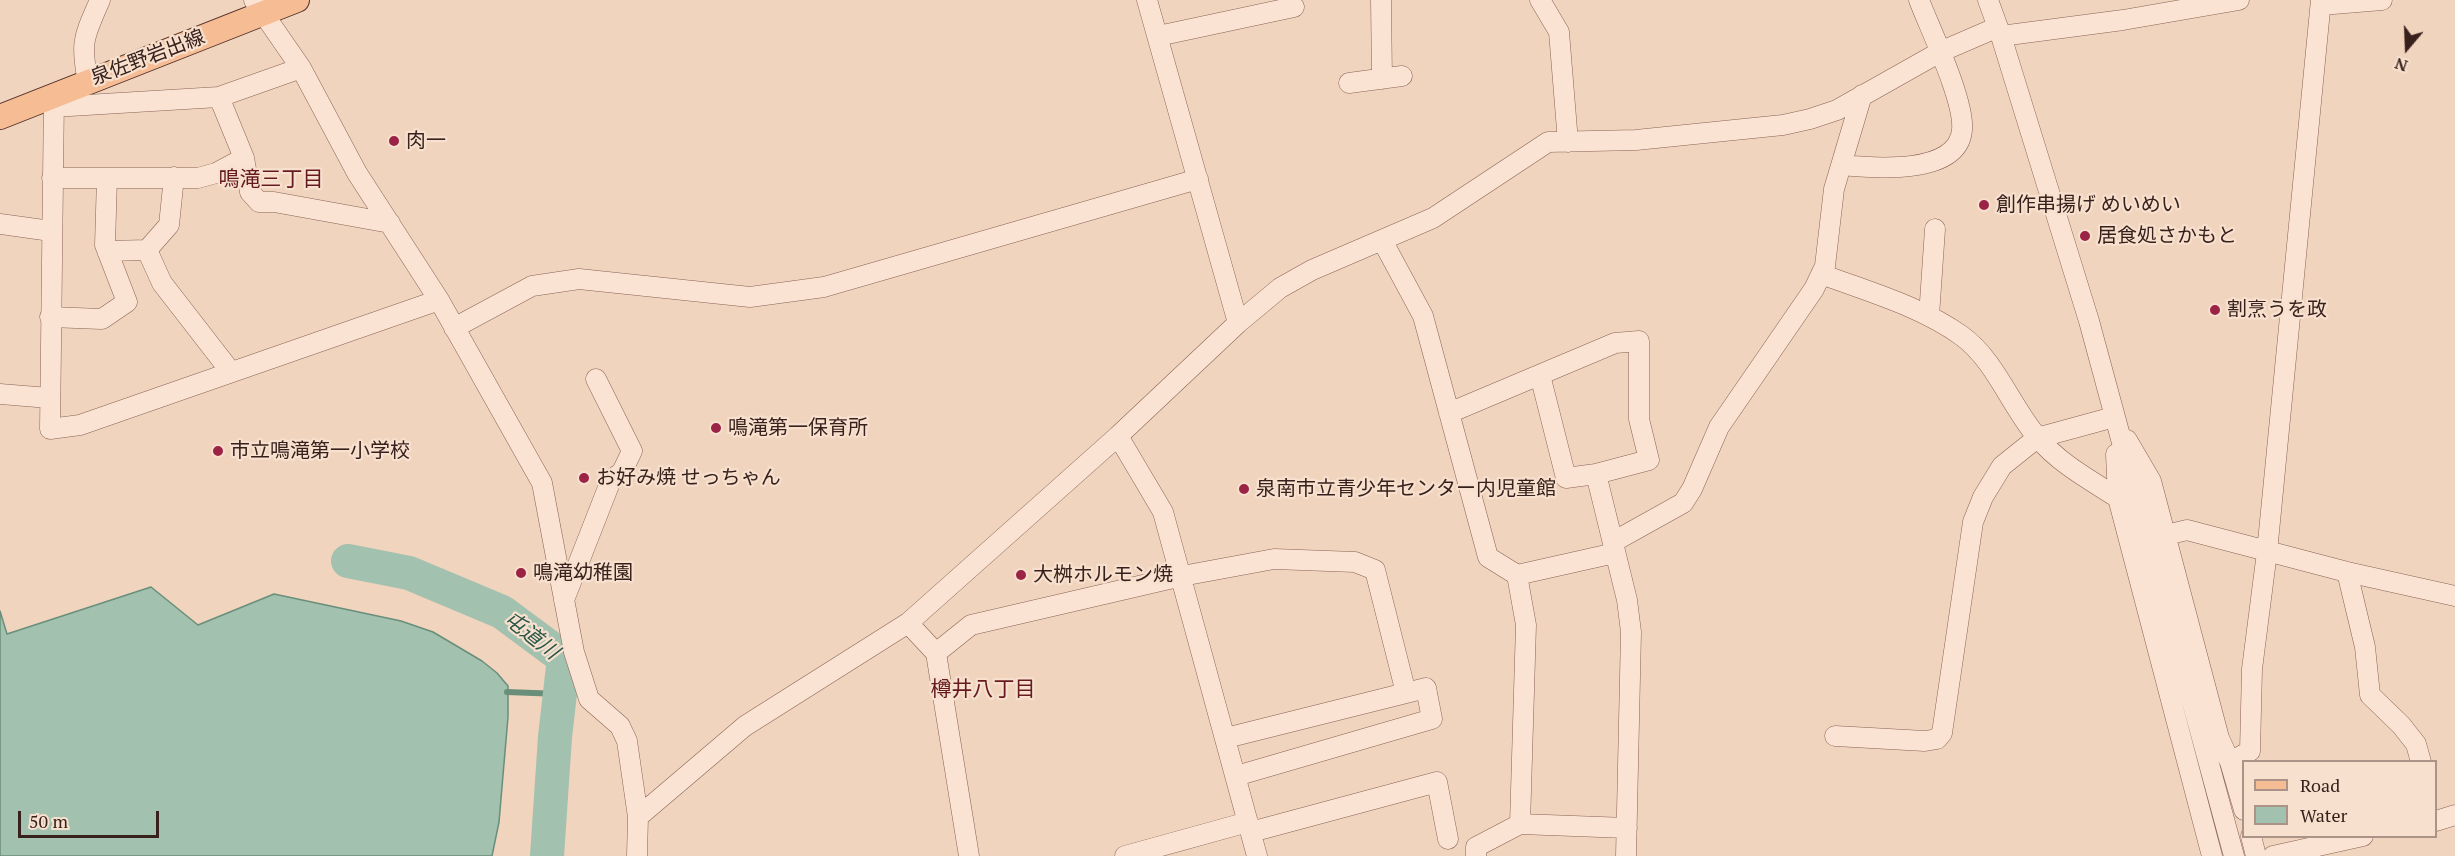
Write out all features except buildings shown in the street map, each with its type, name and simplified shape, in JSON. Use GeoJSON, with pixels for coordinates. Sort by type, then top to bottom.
{"type":"FeatureCollection","features":[{"type":"Feature","properties":{"kind":"main road","name":"泉佐野岩出線"},"geometry":{"type":"LineString","coordinates":[[0,117],[53,101],[88,82],[259,7],[297,0]]}},
{"type":"Feature","properties":{"kind":"street"},"geometry":{"type":"LineString","coordinates":[[88,82],[82,53],[84,36],[100,0]]}},
{"type":"Feature","properties":{"kind":"street"},"geometry":{"type":"LineString","coordinates":[[1148,0],[1238,323]]}},
{"type":"Feature","properties":{"kind":"street"},"geometry":{"type":"LineString","coordinates":[[1349,83],[1392,77],[1381,0]]}},
{"type":"Feature","properties":{"kind":"street"},"geometry":{"type":"LineString","coordinates":[[1540,0],[1559,32],[1568,142]]}},
{"type":"Feature","properties":{"kind":"street"},"geometry":{"type":"LineString","coordinates":[[1841,165],[1905,167],[1942,159],[1955,146],[1962,132],[1960,110],[1940,51],[1918,0]]}},
{"type":"Feature","properties":{"kind":"street"},"geometry":{"type":"LineString","coordinates":[[1988,0],[2000,32],[2089,321],[2234,856]]}},
{"type":"Feature","properties":{"kind":"street"},"geometry":{"type":"LineString","coordinates":[[2123,20],[2128,0]]}},
{"type":"Feature","properties":{"kind":"street"},"geometry":{"type":"LineString","coordinates":[[638,817],[746,726],[908,623],[1118,436],[1238,323],[1280,288],[1312,270],[1433,218],[1548,142],[1636,140],[1783,124],[1837,110],[1940,51],[2000,32],[2123,20],[2239,0]]}},
{"type":"Feature","properties":{"kind":"street"},"geometry":{"type":"LineString","coordinates":[[2230,762],[2250,751],[2252,669],[2267,552],[2321,2],[2382,0]]}},
{"type":"Feature","properties":{"kind":"street"},"geometry":{"type":"LineString","coordinates":[[259,7],[301,68],[357,173],[439,300],[542,483],[574,652],[589,699],[620,726],[627,741],[638,817],[637,856]]}},
{"type":"Feature","properties":{"kind":"street"},"geometry":{"type":"LineString","coordinates":[[1158,36],[1294,7]]}},
{"type":"Feature","properties":{"kind":"street"},"geometry":{"type":"LineString","coordinates":[[301,68],[219,97],[53,101],[50,429],[80,425],[439,300]]}},
{"type":"Feature","properties":{"kind":"street"},"geometry":{"type":"LineString","coordinates":[[1382,240],[1423,316],[1488,557],[1517,575],[1614,548],[1683,503],[1692,489],[1719,427],[1814,289],[1825,266],[1834,189],[1862,94]]}},
{"type":"Feature","properties":{"kind":"street"},"geometry":{"type":"LineString","coordinates":[[219,97],[244,158],[250,192],[259,202],[274,202],[390,223]]}},
{"type":"Feature","properties":{"kind":"street"},"geometry":{"type":"LineString","coordinates":[[52,178],[198,178],[216,173],[244,158]]}},
{"type":"Feature","properties":{"kind":"street"},"geometry":{"type":"LineString","coordinates":[[107,251],[147,250],[169,225],[174,177]]}},
{"type":"Feature","properties":{"kind":"street"},"geometry":{"type":"LineString","coordinates":[[50,317],[102,319],[127,302],[105,244],[107,178]]}},
{"type":"Feature","properties":{"kind":"street"},"geometry":{"type":"LineString","coordinates":[[454,328],[532,286],[579,279],[750,297],[824,287],[1198,179]]}},
{"type":"Feature","properties":{"kind":"street"},"geometry":{"type":"LineString","coordinates":[[0,224],[51,231]]}},
{"type":"Feature","properties":{"kind":"street"},"geometry":{"type":"LineString","coordinates":[[1929,316],[1935,229]]}},
{"type":"Feature","properties":{"kind":"street"},"geometry":{"type":"LineString","coordinates":[[147,250],[162,283],[231,372]]}},
{"type":"Feature","properties":{"kind":"street"},"geometry":{"type":"LineString","coordinates":[[1821,274],[1929,316],[1964,337],[1983,357],[2037,438],[2063,463],[2118,498]]}},
{"type":"Feature","properties":{"kind":"street"},"geometry":{"type":"LineString","coordinates":[[1449,413],[1615,343],[1639,340],[1639,419],[1649,460],[1596,474],[1566,478],[1540,375]]}},
{"type":"Feature","properties":{"kind":"street"},"geometry":{"type":"LineString","coordinates":[[564,601],[611,480],[622,472],[632,451],[596,379]]}},
{"type":"Feature","properties":{"kind":"street"},"geometry":{"type":"LineString","coordinates":[[0,394],[49,398]]}},
{"type":"Feature","properties":{"kind":"street"},"geometry":{"type":"LineString","coordinates":[[1834,736],[1925,741],[1937,739],[1942,733],[1972,522],[1983,497],[2002,466],[2037,438],[2114,417]]}},
{"type":"Feature","properties":{"kind":"street"},"geometry":{"type":"LineString","coordinates":[[2114,417],[2118,498],[2212,856]]}},
{"type":"Feature","properties":{"kind":"street"},"geometry":{"type":"LineString","coordinates":[[2114,417],[2151,481],[2219,738],[2230,762],[2242,803]]}},
{"type":"Feature","properties":{"kind":"street"},"geometry":{"type":"LineString","coordinates":[[1118,436],[1163,512],[1257,856]]}},
{"type":"Feature","properties":{"kind":"street"},"geometry":{"type":"LineString","coordinates":[[1596,474],[1627,600],[1631,632],[1626,856]]}},
{"type":"Feature","properties":{"kind":"street"},"geometry":{"type":"LineString","coordinates":[[2166,535],[2187,530],[2347,572],[2455,596]]}},
{"type":"Feature","properties":{"kind":"street"},"geometry":{"type":"LineString","coordinates":[[936,653],[971,625],[1182,576],[1274,559],[1355,562],[1375,570],[1406,693]]}},
{"type":"Feature","properties":{"kind":"street"},"geometry":{"type":"LineString","coordinates":[[2347,572],[2365,647],[2370,695],[2401,725],[2416,744],[2420,760]]}},
{"type":"Feature","properties":{"kind":"street"},"geometry":{"type":"LineString","coordinates":[[1517,575],[1526,625],[1520,824]]}},
{"type":"Feature","properties":{"kind":"street"},"geometry":{"type":"LineString","coordinates":[[908,623],[936,653],[969,856]]}},
{"type":"Feature","properties":{"kind":"street"},"geometry":{"type":"LineString","coordinates":[[1226,738],[1426,688],[1432,719],[1236,776]]}},
{"type":"Feature","properties":{"kind":"street"},"geometry":{"type":"LineString","coordinates":[[1125,856],[1437,782],[1448,839]]}},
{"type":"Feature","properties":{"kind":"street"},"geometry":{"type":"LineString","coordinates":[[1476,856],[1476,847],[1520,824],[1627,828]]}},
{"type":"Feature","properties":{"kind":"street"},"geometry":{"type":"LineString","coordinates":[[2251,838],[2256,856]]}},
{"type":"Feature","properties":{"kind":"street"},"geometry":{"type":"LineString","coordinates":[[2272,856],[2358,838]]}},
{"type":"Feature","properties":{"kind":"water"},"geometry":{"type":"Polygon","coordinates":[[[151,587],[198,625],[274,594],[401,621],[433,632],[482,661],[508,686],[508,717],[499,822],[492,856],[0,856],[0,611],[7,634],[151,587]]]}},
{"type":"Feature","properties":{"kind":"waterway","name":"屯道川"},"geometry":{"type":"LineString","coordinates":[[348,561],[409,573],[502,612],[564,658],[555,737],[547,856]]}},
{"type":"Feature","properties":{"kind":"waterway"},"geometry":{"type":"LineString","coordinates":[[507,692],[560,694]]}},
{"type":"Feature","properties":{"kind":"place","name":"肉一"},"geometry":{"type":"Point","coordinates":[394,141]}},
{"type":"Feature","properties":{"kind":"place","name":"創作串揚げ めいめい"},"geometry":{"type":"Point","coordinates":[1984,205]}},
{"type":"Feature","properties":{"kind":"place","name":"居食処さかもと"},"geometry":{"type":"Point","coordinates":[2085,236]}},
{"type":"Feature","properties":{"kind":"place","name":"割烹うを政"},"geometry":{"type":"Point","coordinates":[2215,310]}},
{"type":"Feature","properties":{"kind":"place","name":"鳴滝第一保育所"},"geometry":{"type":"Point","coordinates":[716,428]}},
{"type":"Feature","properties":{"kind":"place","name":"市立鳴滝第一小学校"},"geometry":{"type":"Point","coordinates":[218,451]}},
{"type":"Feature","properties":{"kind":"place","name":"お好み焼 せっちゃん"},"geometry":{"type":"Point","coordinates":[584,478]}},
{"type":"Feature","properties":{"kind":"place","name":"泉南市立青少年センター内児童館"},"geometry":{"type":"Point","coordinates":[1244,489]}},
{"type":"Feature","properties":{"kind":"place","name":"鳴滝幼稚園"},"geometry":{"type":"Point","coordinates":[521,573]}},
{"type":"Feature","properties":{"kind":"place","name":"大桝ホルモン焼"},"geometry":{"type":"Point","coordinates":[1021,575]}},
{"type":"Feature","properties":{"kind":"district","name":"鳴滝三丁目"},"geometry":{"type":"Point","coordinates":[271,180]}},
{"type":"Feature","properties":{"kind":"district","name":"樽井八丁目"},"geometry":{"type":"Point","coordinates":[983,690]}}]}
